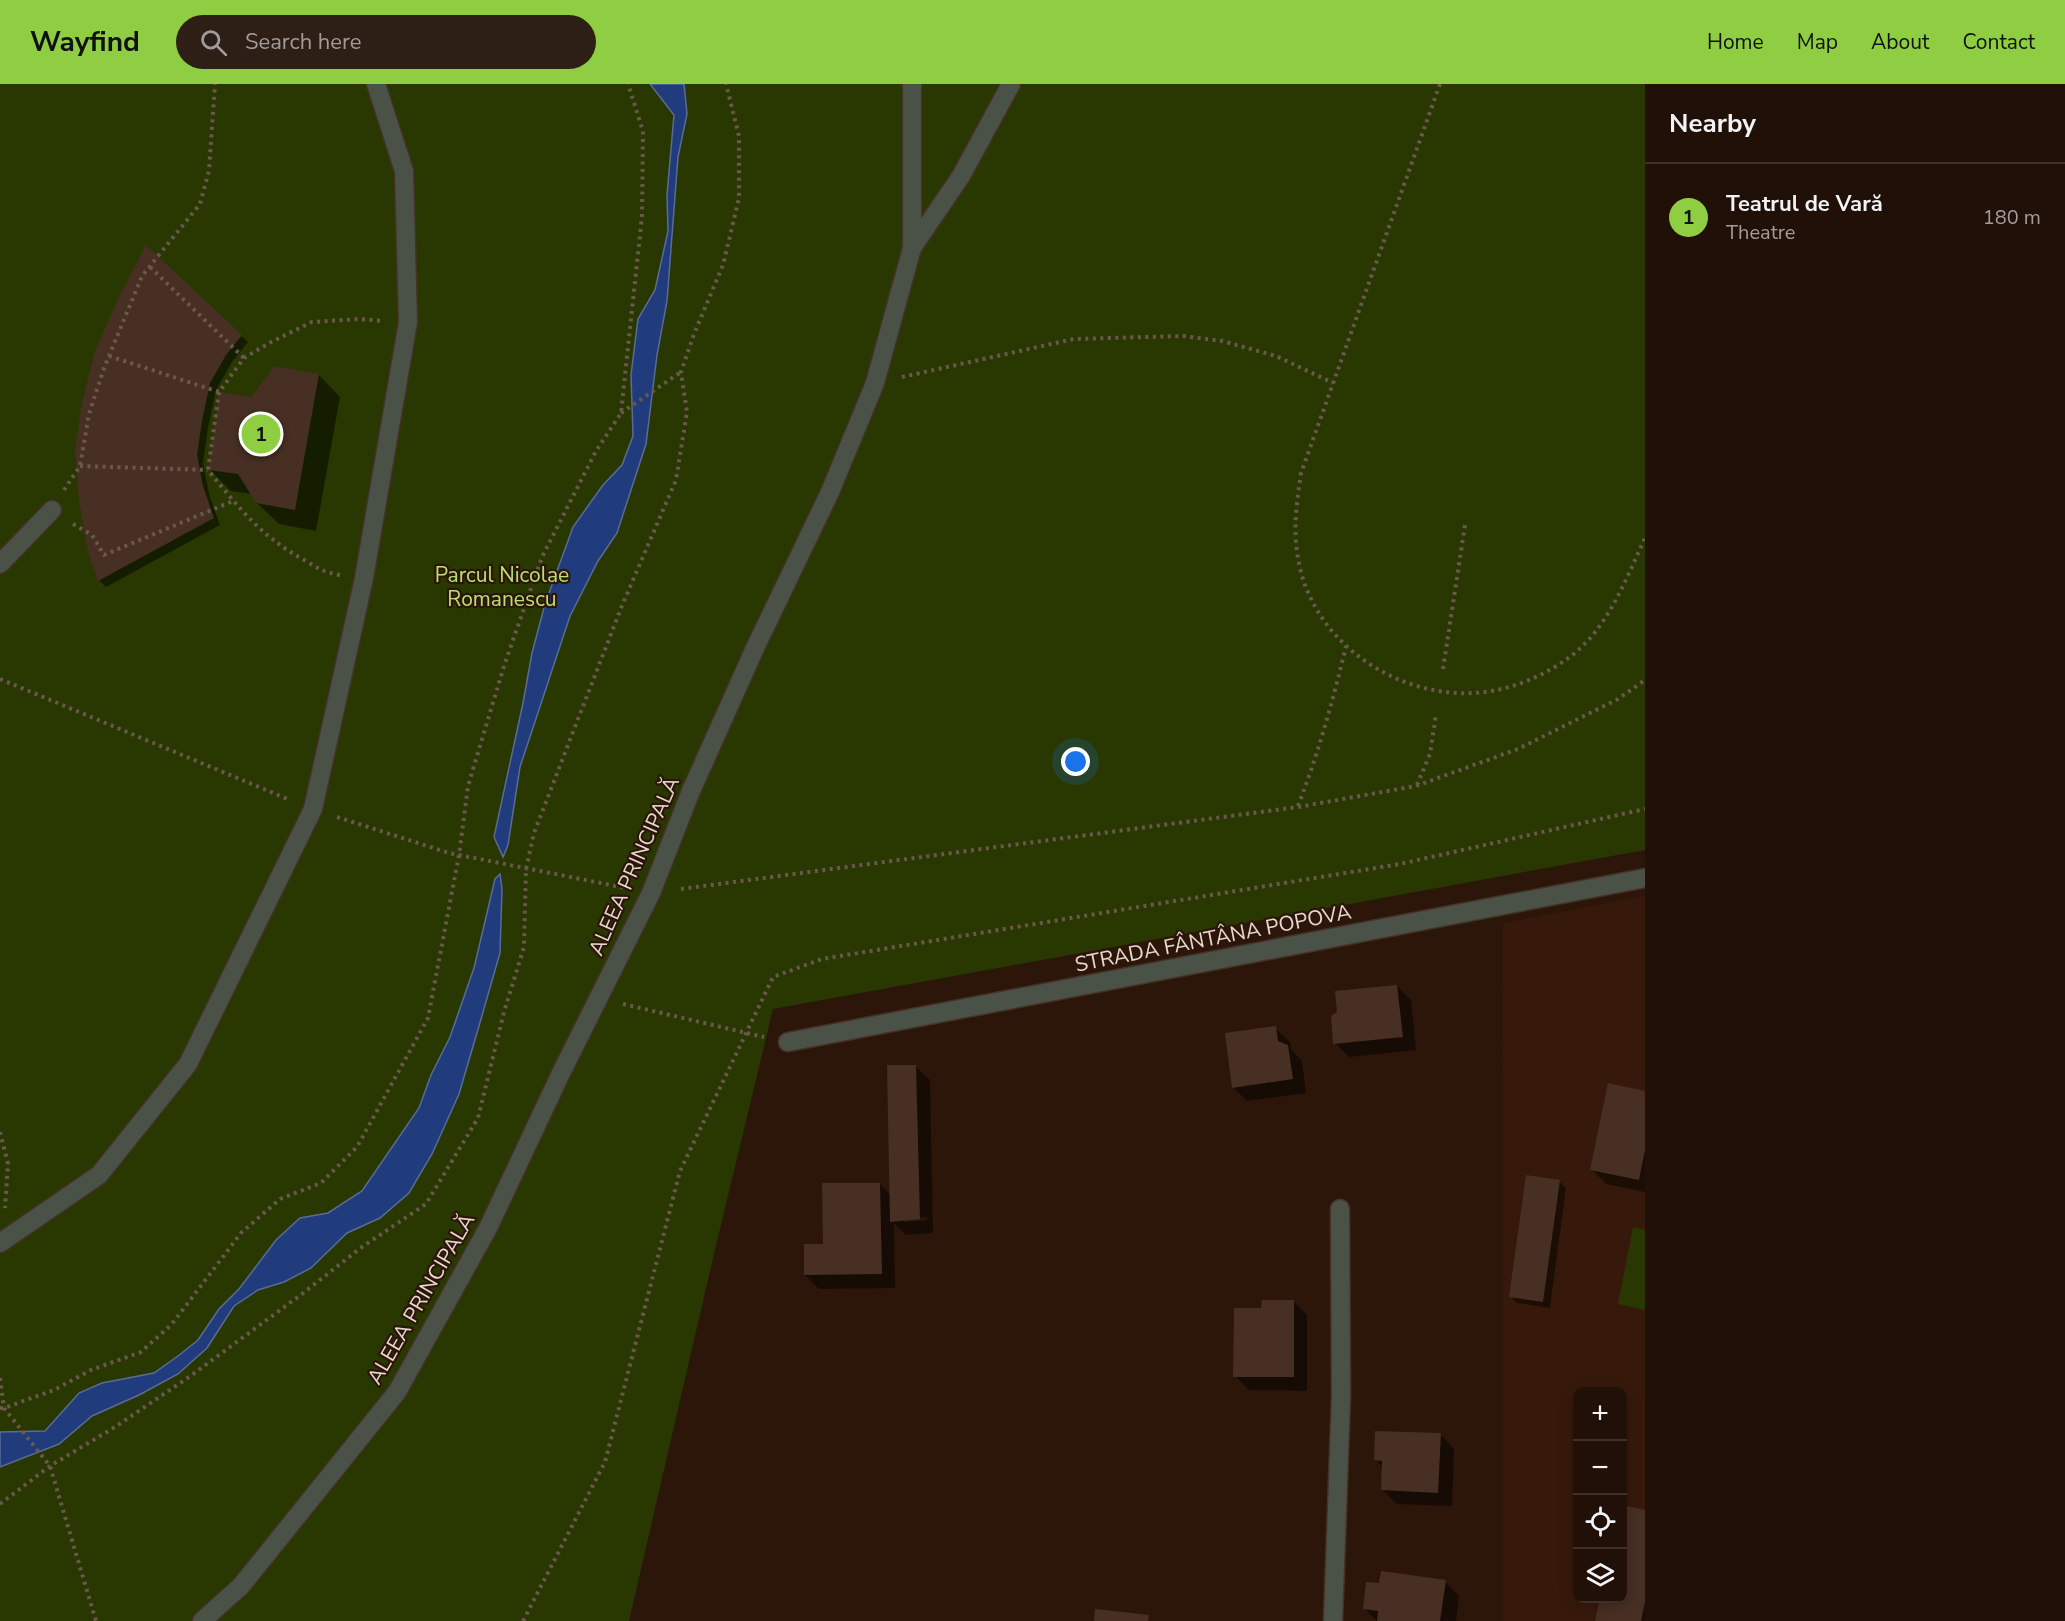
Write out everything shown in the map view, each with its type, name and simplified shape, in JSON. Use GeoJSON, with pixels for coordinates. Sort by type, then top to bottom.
{"type":"FeatureCollection","features":[{"type":"Feature","properties":{"kind":"street"},"geometry":{"type":"LineString","coordinates":[[2,1242],[99,1175],[188,1065],[313,809],[364,578],[408,322],[404,171],[376,84]]}},
{"type":"Feature","properties":{"kind":"street","name":"ALEEA PRINCIPALĂ"},"geometry":{"type":"LineString","coordinates":[[202,1621],[241,1586],[397,1392],[488,1228],[651,893],[691,791],[755,648],[830,492],[875,382],[912,248],[912,84]]}},
{"type":"Feature","properties":{"kind":"street"},"geometry":{"type":"LineString","coordinates":[[912,248],[962,176],[1011,84]]}},
{"type":"Feature","properties":{"kind":"street"},"geometry":{"type":"LineString","coordinates":[[0,564],[52,510]]}},
{"type":"Feature","properties":{"kind":"street","name":"STRADA FÂNTÂNA POPOVA"},"geometry":{"type":"LineString","coordinates":[[788,1042],[1645,878]]}},
{"type":"Feature","properties":{"kind":"street"},"geometry":{"type":"LineString","coordinates":[[1333,1621],[1341,1397],[1340,1209]]}},
{"type":"Feature","properties":{"kind":"path"},"geometry":{"type":"LineString","coordinates":[[215,84],[209,171],[200,204],[142,276],[109,356],[89,414],[80,465],[52,510],[92,535],[104,555],[233,501]]}},
{"type":"Feature","properties":{"kind":"path"},"geometry":{"type":"LineString","coordinates":[[621,413],[642,216],[643,131],[628,84]]}},
{"type":"Feature","properties":{"kind":"path"},"geometry":{"type":"LineString","coordinates":[[0,1504],[50,1466],[115,1427],[189,1377],[362,1248],[426,1204],[478,1118],[504,1012],[524,947],[526,869],[534,833],[621,608],[676,480],[687,412],[681,372],[723,265],[739,198],[739,136],[726,84]]}},
{"type":"Feature","properties":{"kind":"path"},"geometry":{"type":"LineString","coordinates":[[1440,84],[1301,473],[1294,525],[1300,569],[1311,598],[1328,626],[1346,646],[1374,668],[1403,682],[1435,691],[1474,693],[1509,688],[1553,668],[1572,655],[1597,630],[1622,588],[1645,538]]}},
{"type":"Feature","properties":{"kind":"path"},"geometry":{"type":"LineString","coordinates":[[149,267],[244,358]]}},
{"type":"Feature","properties":{"kind":"path"},"geometry":{"type":"LineString","coordinates":[[364,578],[327,573],[282,549],[253,524],[208,470],[219,392],[244,358],[312,322],[360,319],[408,322]]}},
{"type":"Feature","properties":{"kind":"path"},"geometry":{"type":"LineString","coordinates":[[875,382],[1074,339],[1183,336],[1222,341],[1276,356],[1333,382]]}},
{"type":"Feature","properties":{"kind":"path"},"geometry":{"type":"LineString","coordinates":[[109,356],[219,392]]}},
{"type":"Feature","properties":{"kind":"path"},"geometry":{"type":"LineString","coordinates":[[2,1408],[54,1390],[91,1370],[141,1352],[172,1324],[241,1233],[280,1199],[321,1183],[357,1147],[428,1018],[459,855],[468,786],[504,666],[542,557],[596,451],[621,413],[681,372]]}},
{"type":"Feature","properties":{"kind":"path"},"geometry":{"type":"LineString","coordinates":[[80,465],[208,470]]}},
{"type":"Feature","properties":{"kind":"path"},"geometry":{"type":"LineString","coordinates":[[1443,669],[1465,525]]}},
{"type":"Feature","properties":{"kind":"path"},"geometry":{"type":"LineString","coordinates":[[1298,807],[1316,759],[1346,646]]}},
{"type":"Feature","properties":{"kind":"path"},"geometry":{"type":"LineString","coordinates":[[651,893],[1298,807],[1416,786],[1518,749],[1618,699],[1645,680]]}},
{"type":"Feature","properties":{"kind":"path"},"geometry":{"type":"LineString","coordinates":[[1416,786],[1430,754],[1436,714]]}},
{"type":"Feature","properties":{"kind":"path"},"geometry":{"type":"LineString","coordinates":[[524,1621],[605,1462],[680,1172],[773,977],[822,959],[1400,864],[1645,809]]}},
{"type":"Feature","properties":{"kind":"path"},"geometry":{"type":"LineString","coordinates":[[599,998],[788,1042]]}},
{"type":"Feature","properties":{"kind":"path"},"geometry":{"type":"LineString","coordinates":[[0,1132],[8,1164],[2,1242]]}},
{"type":"Feature","properties":{"kind":"path"},"geometry":{"type":"LineString","coordinates":[[0,1378],[2,1408],[50,1466],[96,1621]]}},
{"type":"Feature","properties":{"kind":"shaded area"},"geometry":{"type":"Polygon","coordinates":[[[1645,896],[1645,1621],[1502,1621],[1503,923],[1645,896]]]}},
{"type":"Feature","properties":{"kind":"green space","name":"Parcul Nicolae Romanescu"},"geometry":{"type":"Polygon","coordinates":[[[0,84],[1645,84],[1645,850],[773,1009],[629,1621],[0,1621],[0,84]]]}},
{"type":"Feature","properties":{"kind":"green space"},"geometry":{"type":"Polygon","coordinates":[[[1633,1227],[1645,1230],[1645,1310],[1618,1304],[1633,1227]]]}},
{"type":"Feature","properties":{"kind":"water"},"geometry":{"type":"Polygon","coordinates":[[[650,84],[684,84],[687,114],[678,157],[667,301],[657,355],[646,444],[617,533],[598,561],[570,616],[520,767],[508,845],[503,857],[494,837],[532,653],[545,604],[573,527],[603,485],[622,465],[633,436],[631,375],[638,319],[655,290],[668,231],[667,195],[674,115],[650,84]]]}},
{"type":"Feature","properties":{"kind":"water"},"geometry":{"type":"Polygon","coordinates":[[[500,874],[502,889],[500,953],[459,1094],[432,1154],[409,1193],[380,1218],[347,1233],[311,1268],[284,1282],[258,1290],[234,1306],[207,1348],[178,1374],[92,1416],[59,1444],[0,1467],[0,1432],[45,1431],[79,1393],[102,1383],[154,1373],[198,1340],[219,1309],[239,1289],[276,1240],[300,1218],[328,1213],[362,1191],[419,1108],[431,1075],[450,1037],[474,968],[495,879],[500,874]]]}},
{"type":"Feature","properties":{"kind":"building"},"geometry":{"type":"Polygon","coordinates":[[[146,245],[242,335],[226,355],[210,383],[202,421],[197,455],[203,486],[214,518],[98,581],[88,552],[79,500],[75,449],[82,403],[95,351],[118,299],[146,245]]]}},
{"type":"Feature","properties":{"kind":"building"},"geometry":{"type":"Polygon","coordinates":[[[275,366],[319,374],[295,510],[256,503],[238,474],[208,470],[219,392],[251,397],[275,366]]]}},
{"type":"Feature","properties":{"kind":"building"},"geometry":{"type":"Polygon","coordinates":[[[1397,985],[1403,1037],[1333,1044],[1331,1016],[1337,1012],[1335,991],[1397,985]]]}},
{"type":"Feature","properties":{"kind":"building"},"geometry":{"type":"Polygon","coordinates":[[[1276,1026],[1278,1041],[1288,1045],[1293,1079],[1232,1088],[1225,1033],[1276,1026]]]}},
{"type":"Feature","properties":{"kind":"building"},"geometry":{"type":"Polygon","coordinates":[[[887,1065],[916,1065],[920,1219],[890,1222],[887,1065]]]}},
{"type":"Feature","properties":{"kind":"building"},"geometry":{"type":"Polygon","coordinates":[[[1608,1083],[1645,1091],[1645,1150],[1639,1180],[1590,1170],[1608,1083]]]}},
{"type":"Feature","properties":{"kind":"building"},"geometry":{"type":"Polygon","coordinates":[[[1526,1175],[1560,1180],[1543,1302],[1509,1297],[1526,1175]]]}},
{"type":"Feature","properties":{"kind":"building"},"geometry":{"type":"Polygon","coordinates":[[[822,1183],[880,1183],[882,1274],[804,1275],[804,1244],[823,1244],[822,1183]]]}},
{"type":"Feature","properties":{"kind":"building"},"geometry":{"type":"Polygon","coordinates":[[[1262,1300],[1294,1300],[1294,1377],[1233,1377],[1234,1308],[1261,1308],[1262,1300]]]}},
{"type":"Feature","properties":{"kind":"building"},"geometry":{"type":"Polygon","coordinates":[[[1375,1431],[1441,1433],[1438,1493],[1381,1490],[1382,1461],[1374,1460],[1375,1431]]]}},
{"type":"Feature","properties":{"kind":"building"},"geometry":{"type":"Polygon","coordinates":[[[1627,1506],[1645,1510],[1645,1602],[1641,1621],[1595,1621],[1599,1603],[1627,1603],[1627,1506]]]}},
{"type":"Feature","properties":{"kind":"building"},"geometry":{"type":"Polygon","coordinates":[[[1381,1571],[1446,1580],[1440,1621],[1377,1621],[1378,1611],[1363,1609],[1366,1582],[1379,1583],[1381,1571]]]}},
{"type":"Feature","properties":{"kind":"building"},"geometry":{"type":"Polygon","coordinates":[[[1095,1609],[1149,1615],[1148,1621],[1094,1621],[1095,1609]]]}},
{"type":"Feature","properties":{"kind":"place","name":"Teatrul de Vară"},"geometry":{"type":"Point","coordinates":[261,434]}}]}
